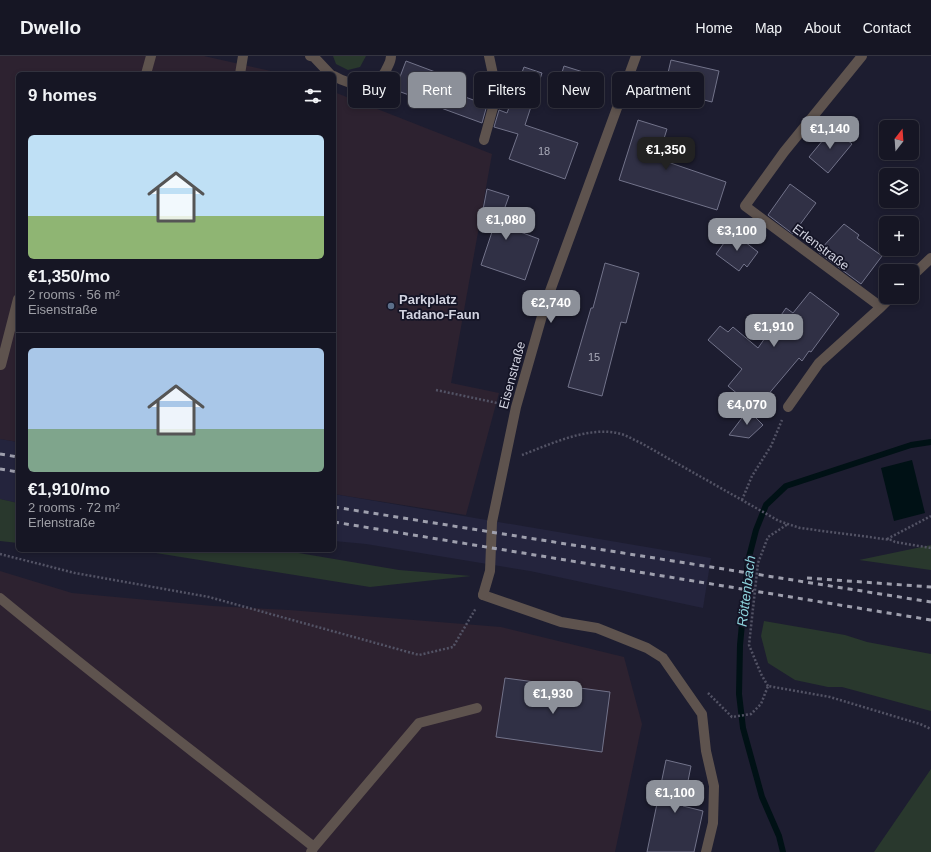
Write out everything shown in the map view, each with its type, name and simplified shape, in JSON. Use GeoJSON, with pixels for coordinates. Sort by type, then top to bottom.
{"type":"FeatureCollection","features":[{"type":"Feature","properties":{"kind":"street"},"geometry":{"type":"LineString","coordinates":[[147,72],[151,56]]}},
{"type":"Feature","properties":{"kind":"street"},"geometry":{"type":"LineString","coordinates":[[240,72],[242,56]]}},
{"type":"Feature","properties":{"kind":"street"},"geometry":{"type":"LineString","coordinates":[[313,56],[328,72]]}},
{"type":"Feature","properties":{"kind":"street"},"geometry":{"type":"LineString","coordinates":[[336,77],[344,82],[360,85],[375,82],[386,72],[391,56]]}},
{"type":"Feature","properties":{"kind":"street"},"geometry":{"type":"LineString","coordinates":[[484,140],[497,93],[489,56]]}},
{"type":"Feature","properties":{"kind":"street","name":"Eisenstraße"},"geometry":{"type":"LineString","coordinates":[[483,594],[490,572],[492,522],[516,407],[546,302],[636,56]]}},
{"type":"Feature","properties":{"kind":"street","name":"Erlenstraße"},"geometry":{"type":"LineString","coordinates":[[862,56],[784,152],[745,206],[881,307]]}},
{"type":"Feature","properties":{"kind":"street"},"geometry":{"type":"LineString","coordinates":[[919,269],[931,258]]}},
{"type":"Feature","properties":{"kind":"street"},"geometry":{"type":"LineString","coordinates":[[788,407],[819,364],[884,304]]}},
{"type":"Feature","properties":{"kind":"street"},"geometry":{"type":"LineString","coordinates":[[1,365],[16,307]]}},
{"type":"Feature","properties":{"kind":"street"},"geometry":{"type":"LineString","coordinates":[[483,594],[560,622],[596,628],[647,648],[663,658],[702,714],[706,751],[714,786],[713,823],[706,852]]}},
{"type":"Feature","properties":{"kind":"street"},"geometry":{"type":"LineString","coordinates":[[0,598],[65,652],[226,776],[312,849],[419,723],[477,708]]}},
{"type":"Feature","properties":{"kind":"path"},"geometry":{"type":"LineString","coordinates":[[436,390],[496,403]]}},
{"type":"Feature","properties":{"kind":"path"},"geometry":{"type":"LineString","coordinates":[[742,500],[752,476],[771,446],[788,407]]}},
{"type":"Feature","properties":{"kind":"path"},"geometry":{"type":"LineString","coordinates":[[505,462],[575,435],[599,432],[621,434],[641,443],[780,521],[788,524],[800,528],[931,548]]}},
{"type":"Feature","properties":{"kind":"path"},"geometry":{"type":"LineString","coordinates":[[886,540],[931,516]]}},
{"type":"Feature","properties":{"kind":"path"},"geometry":{"type":"LineString","coordinates":[[788,524],[768,537],[758,563],[749,645],[761,674],[768,686],[830,697],[920,724],[931,729]]}},
{"type":"Feature","properties":{"kind":"path"},"geometry":{"type":"LineString","coordinates":[[0,554],[75,574],[209,597],[419,655],[453,646],[483,594]]}},
{"type":"Feature","properties":{"kind":"path"},"geometry":{"type":"LineString","coordinates":[[737,716],[751,714],[761,704],[768,686]]}},
{"type":"Feature","properties":{"kind":"shaded area"},"geometry":{"type":"Polygon","coordinates":[[[0,56],[204,56],[275,72],[16,72],[16,442],[0,439],[0,56]]]}},
{"type":"Feature","properties":{"kind":"shaded area","name":"Parkplatz Tadano-Faun"},"geometry":{"type":"Polygon","coordinates":[[[336,93],[348,97],[348,108],[375,108],[492,154],[451,383],[499,393],[466,515],[336,494],[336,93]]]}},
{"type":"Feature","properties":{"kind":"shaded area"},"geometry":{"type":"Polygon","coordinates":[[[0,439],[16,442],[16,503],[0,499],[0,439]]]}},
{"type":"Feature","properties":{"kind":"shaded area"},"geometry":{"type":"Polygon","coordinates":[[[912,460],[925,513],[894,521],[881,468],[912,460]]]}},
{"type":"Feature","properties":{"kind":"shaded area"},"geometry":{"type":"Polygon","coordinates":[[[336,494],[711,558],[703,608],[530,571],[366,544],[336,541],[336,494]]]}},
{"type":"Feature","properties":{"kind":"shaded area"},"geometry":{"type":"Polygon","coordinates":[[[0,571],[72,593],[213,606],[289,610],[501,627],[624,657],[642,724],[615,852],[0,852],[0,571]]]}},
{"type":"Feature","properties":{"kind":"green space"},"geometry":{"type":"Polygon","coordinates":[[[333,56],[366,56],[360,67],[348,70],[336,64],[333,56]]]}},
{"type":"Feature","properties":{"kind":"green space"},"geometry":{"type":"Polygon","coordinates":[[[0,499],[16,503],[16,543],[0,541],[0,499]]]}},
{"type":"Feature","properties":{"kind":"green space"},"geometry":{"type":"Polygon","coordinates":[[[931,545],[931,570],[859,560],[931,545]]]}},
{"type":"Feature","properties":{"kind":"green space"},"geometry":{"type":"Polygon","coordinates":[[[150,552],[293,552],[399,570],[471,576],[370,587],[150,552]]]}},
{"type":"Feature","properties":{"kind":"green space"},"geometry":{"type":"Polygon","coordinates":[[[764,621],[845,635],[867,642],[931,654],[931,711],[842,687],[828,687],[795,680],[768,663],[761,636],[764,621]]]}},
{"type":"Feature","properties":{"kind":"green space"},"geometry":{"type":"Polygon","coordinates":[[[931,769],[931,852],[874,852],[931,769]]]}},
{"type":"Feature","properties":{"kind":"building"},"geometry":{"type":"Polygon","coordinates":[[[671,60],[719,71],[712,102],[704,100],[704,72],[668,72],[671,60]]]}},
{"type":"Feature","properties":{"kind":"building"},"geometry":{"type":"Polygon","coordinates":[[[406,61],[435,72],[408,72],[408,95],[400,92],[400,77],[406,61]]]}},
{"type":"Feature","properties":{"kind":"building"},"geometry":{"type":"Polygon","coordinates":[[[564,66],[583,72],[562,72],[564,66]]]}},
{"type":"Feature","properties":{"kind":"building"},"geometry":{"type":"Polygon","coordinates":[[[524,67],[539,72],[522,72],[524,67]]]}},
{"type":"Feature","properties":{"kind":"building"},"geometry":{"type":"Polygon","coordinates":[[[466,97],[474,100],[474,108],[486,108],[482,123],[441,108],[466,108],[466,97]]]}},
{"type":"Feature","properties":{"kind":"building"},"geometry":{"type":"Polygon","coordinates":[[[509,108],[531,108],[525,125],[578,143],[565,179],[509,159],[518,134],[494,127],[499,110],[507,113],[509,108]]]}},
{"type":"Feature","properties":{"kind":"building"},"geometry":{"type":"Polygon","coordinates":[[[638,120],[667,129],[659,159],[726,182],[717,210],[619,180],[638,120]]]}},
{"type":"Feature","properties":{"kind":"building"},"geometry":{"type":"Polygon","coordinates":[[[833,128],[852,144],[828,173],[809,157],[833,128]]]}},
{"type":"Feature","properties":{"kind":"building"},"geometry":{"type":"Polygon","coordinates":[[[790,184],[816,203],[793,234],[768,215],[790,184]]]}},
{"type":"Feature","properties":{"kind":"building"},"geometry":{"type":"Polygon","coordinates":[[[487,189],[509,196],[499,224],[539,239],[525,280],[481,265],[493,229],[480,225],[487,189]]]}},
{"type":"Feature","properties":{"kind":"building"},"geometry":{"type":"Polygon","coordinates":[[[844,224],[859,235],[857,238],[879,254],[879,256],[882,256],[861,284],[818,252],[844,224]]]}},
{"type":"Feature","properties":{"kind":"building"},"geometry":{"type":"Polygon","coordinates":[[[732,232],[758,252],[747,267],[744,264],[739,271],[716,254],[732,232]]]}},
{"type":"Feature","properties":{"kind":"building"},"geometry":{"type":"Polygon","coordinates":[[[605,263],[639,273],[626,323],[621,322],[602,396],[568,387],[591,308],[593,308],[605,263]]]}},
{"type":"Feature","properties":{"kind":"building"},"geometry":{"type":"Polygon","coordinates":[[[810,292],[839,314],[811,352],[809,351],[802,361],[799,358],[756,409],[728,386],[742,369],[708,340],[720,326],[728,332],[733,327],[758,348],[786,308],[793,313],[810,292]]]}},
{"type":"Feature","properties":{"kind":"building"},"geometry":{"type":"Polygon","coordinates":[[[748,410],[763,425],[749,438],[729,435],[748,410]]]}},
{"type":"Feature","properties":{"kind":"building"},"geometry":{"type":"Polygon","coordinates":[[[505,678],[610,692],[602,752],[496,737],[505,678]]]}},
{"type":"Feature","properties":{"kind":"building"},"geometry":{"type":"Polygon","coordinates":[[[666,760],[691,766],[683,806],[703,811],[694,852],[647,852],[666,760]]]}},
{"type":"Feature","properties":{"kind":"waterway","name":"Röttenbach"},"geometry":{"type":"LineString","coordinates":[[783,852],[779,836],[762,797],[743,728],[739,694],[740,645],[748,561],[756,530],[766,505],[786,486],[911,445],[931,442]]}},
{"type":"Feature","properties":{"kind":"railway"},"geometry":{"type":"LineString","coordinates":[[0,454],[16,457]]}},
{"type":"Feature","properties":{"kind":"railway"},"geometry":{"type":"LineString","coordinates":[[0,469],[16,472]]}},
{"type":"Feature","properties":{"kind":"railway"},"geometry":{"type":"LineString","coordinates":[[336,507],[931,602]]}},
{"type":"Feature","properties":{"kind":"railway"},"geometry":{"type":"LineString","coordinates":[[336,522],[931,620]]}},
{"type":"Feature","properties":{"kind":"railway"},"geometry":{"type":"LineString","coordinates":[[807,578],[931,587]]}},
{"type":"Feature","properties":{"kind":"place","name":"Parkplatz Tadano-Faun"},"geometry":{"type":"Point","coordinates":[391,306]}}]}
